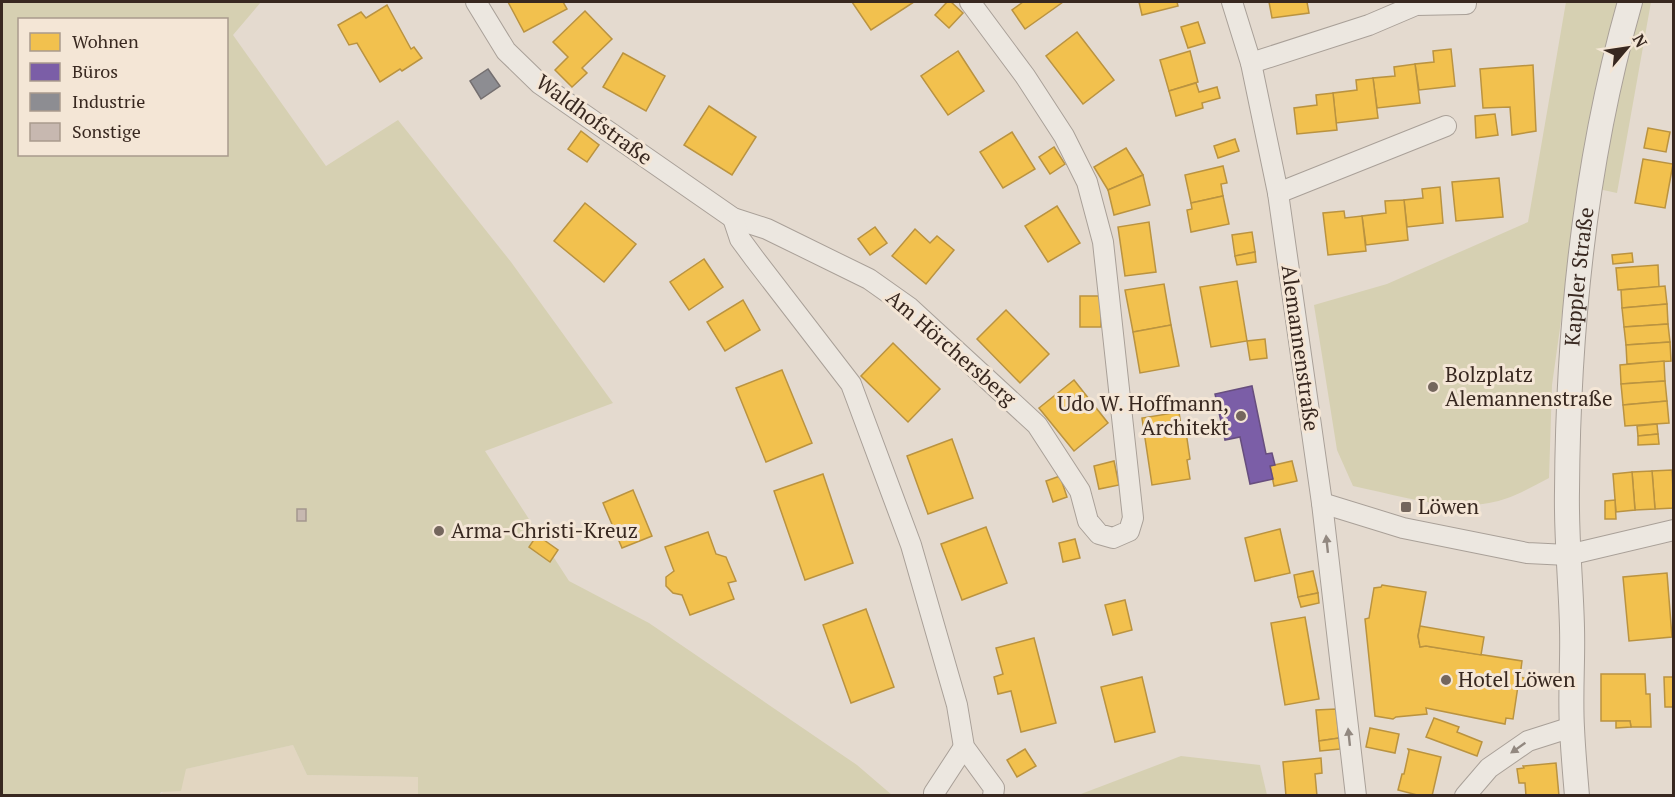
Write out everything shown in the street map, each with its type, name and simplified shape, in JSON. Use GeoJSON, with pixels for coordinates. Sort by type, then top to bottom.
{"type":"FeatureCollection","features":[{"type":"Feature","properties":{"kind":"street","name":"Waldhofstraße"},"geometry":{"type":"LineString","coordinates":[[476,2],[506,51],[540,84],[733,218]]}},
{"type":"Feature","properties":{"kind":"street","name":"Am Hörchersberg"},"geometry":{"type":"LineString","coordinates":[[733,218],[767,228],[869,279],[910,308],[1037,425],[1080,491],[1088,521],[1099,534],[1113,538],[1129,531],[1133,518],[1103,242],[1087,182],[1064,136],[1025,76],[970,2]]}},
{"type":"Feature","properties":{"kind":"street","name":"Alemannenstraße"},"geometry":{"type":"LineString","coordinates":[[1232,2],[1251,63],[1278,193],[1322,502],[1356,795]]}},
{"type":"Feature","properties":{"kind":"street","name":"Kappler Straße"},"geometry":{"type":"LineString","coordinates":[[1577,795],[1572,727],[1572,629],[1567,492],[1571,340],[1582,244],[1597,152],[1617,47],[1630,2]]}},
{"type":"Feature","properties":{"kind":"street"},"geometry":{"type":"LineString","coordinates":[[1251,63],[1369,25],[1416,5],[1466,4]]}},
{"type":"Feature","properties":{"kind":"street"},"geometry":{"type":"LineString","coordinates":[[1278,193],[1446,126]]}},
{"type":"Feature","properties":{"kind":"street"},"geometry":{"type":"LineString","coordinates":[[733,218],[740,239],[851,384],[911,545],[957,705],[964,747],[994,788],[993,795]]}},
{"type":"Feature","properties":{"kind":"street"},"geometry":{"type":"LineString","coordinates":[[1322,502],[1403,528],[1527,553],[1568,555],[1674,530]]}},
{"type":"Feature","properties":{"kind":"street"},"geometry":{"type":"LineString","coordinates":[[1465,795],[1489,768],[1528,741],[1572,727]]}},
{"type":"Feature","properties":{"kind":"street"},"geometry":{"type":"LineString","coordinates":[[935,795],[933,794],[964,747]]}},
{"type":"Feature","properties":{"kind":"shaded area"},"geometry":{"type":"Polygon","coordinates":[[[2,2],[261,2],[233,35],[326,166],[398,120],[511,262],[613,403],[485,451],[569,581],[649,623],[857,765],[892,795],[418,795],[418,777],[307,775],[293,745],[186,769],[181,791],[161,792],[159,795],[2,796],[2,2]]]}},
{"type":"Feature","properties":{"kind":"shaded area"},"geometry":{"type":"Polygon","coordinates":[[[1566,2],[1651,2],[1617,193],[1580,185],[1552,385],[1549,478],[1505,499],[1472,505],[1438,504],[1353,486],[1337,450],[1314,305],[1387,284],[1528,222],[1566,2]]]}},
{"type":"Feature","properties":{"kind":"shaded area"},"geometry":{"type":"Polygon","coordinates":[[[293,745],[307,775],[419,777],[418,795],[159,796],[186,769],[293,745]]]}},
{"type":"Feature","properties":{"kind":"shaded area"},"geometry":{"type":"Polygon","coordinates":[[[1181,756],[1260,765],[1267,795],[1082,796],[1081,794],[1181,756]]]}},
{"type":"Feature","properties":{"kind":"building: Wohnen"},"geometry":{"type":"Polygon","coordinates":[[[508,2],[563,2],[567,9],[524,32],[508,2]]]}},
{"type":"Feature","properties":{"kind":"building: Wohnen"},"geometry":{"type":"Polygon","coordinates":[[[852,2],[914,2],[871,30],[852,2]]]}},
{"type":"Feature","properties":{"kind":"building: Wohnen"},"geometry":{"type":"Polygon","coordinates":[[[947,2],[951,2],[963,13],[949,28],[935,15],[947,2]]]}},
{"type":"Feature","properties":{"kind":"building: Wohnen"},"geometry":{"type":"Polygon","coordinates":[[[1023,2],[1063,2],[1025,29],[1012,10],[1023,2]]]}},
{"type":"Feature","properties":{"kind":"building: Wohnen"},"geometry":{"type":"Polygon","coordinates":[[[1139,2],[1177,2],[1178,6],[1142,15],[1139,2]]]}},
{"type":"Feature","properties":{"kind":"building: Wohnen"},"geometry":{"type":"Polygon","coordinates":[[[1269,2],[1307,2],[1309,13],[1272,18],[1269,2]]]}},
{"type":"Feature","properties":{"kind":"building: Wohnen"},"geometry":{"type":"Polygon","coordinates":[[[387,5],[411,49],[414,47],[422,58],[380,82],[357,43],[349,45],[338,25],[361,12],[366,18],[387,5]]]}},
{"type":"Feature","properties":{"kind":"building: Wohnen"},"geometry":{"type":"Polygon","coordinates":[[[585,11],[612,39],[582,68],[587,73],[572,87],[555,70],[568,57],[553,42],[585,11]]]}},
{"type":"Feature","properties":{"kind":"building: Wohnen"},"geometry":{"type":"Polygon","coordinates":[[[1198,22],[1205,43],[1188,48],[1181,27],[1198,22]]]}},
{"type":"Feature","properties":{"kind":"building: Wohnen"},"geometry":{"type":"Polygon","coordinates":[[[1077,32],[1114,80],[1083,104],[1046,56],[1077,32]]]}},
{"type":"Feature","properties":{"kind":"building: Wohnen"},"geometry":{"type":"Polygon","coordinates":[[[1451,49],[1455,86],[1419,90],[1415,64],[1434,62],[1433,51],[1451,49]]]}},
{"type":"Feature","properties":{"kind":"building: Wohnen"},"geometry":{"type":"Polygon","coordinates":[[[958,51],[984,91],[948,115],[921,76],[958,51]]]}},
{"type":"Feature","properties":{"kind":"building: Wohnen"},"geometry":{"type":"Polygon","coordinates":[[[1190,51],[1198,82],[1169,91],[1160,60],[1190,51]]]}},
{"type":"Feature","properties":{"kind":"building: Wohnen"},"geometry":{"type":"Polygon","coordinates":[[[623,53],[665,76],[646,111],[603,87],[623,53]]]}},
{"type":"Feature","properties":{"kind":"building: Wohnen"},"geometry":{"type":"Polygon","coordinates":[[[1415,64],[1420,103],[1377,108],[1373,78],[1395,76],[1394,67],[1415,64]]]}},
{"type":"Feature","properties":{"kind":"building: Wohnen"},"geometry":{"type":"Polygon","coordinates":[[[1533,65],[1536,131],[1512,135],[1510,107],[1483,108],[1480,69],[1533,65]]]}},
{"type":"Feature","properties":{"kind":"building: Wohnen"},"geometry":{"type":"Polygon","coordinates":[[[1373,78],[1378,118],[1336,123],[1333,93],[1357,90],[1356,80],[1373,78]]]}},
{"type":"Feature","properties":{"kind":"building: Wohnen"},"geometry":{"type":"Polygon","coordinates":[[[1196,83],[1199,92],[1217,87],[1220,98],[1202,103],[1203,108],[1176,116],[1169,91],[1196,83]]]}},
{"type":"Feature","properties":{"kind":"building: Wohnen"},"geometry":{"type":"Polygon","coordinates":[[[1333,93],[1337,130],[1297,134],[1294,108],[1317,105],[1316,95],[1333,93]]]}},
{"type":"Feature","properties":{"kind":"building: Wohnen"},"geometry":{"type":"Polygon","coordinates":[[[709,106],[756,137],[732,175],[684,145],[709,106]]]}},
{"type":"Feature","properties":{"kind":"building: Wohnen"},"geometry":{"type":"Polygon","coordinates":[[[1495,114],[1498,135],[1476,138],[1475,116],[1495,114]]]}},
{"type":"Feature","properties":{"kind":"building: Wohnen"},"geometry":{"type":"Polygon","coordinates":[[[1648,128],[1670,132],[1666,152],[1644,148],[1648,128]]]}},
{"type":"Feature","properties":{"kind":"building: Wohnen"},"geometry":{"type":"Polygon","coordinates":[[[581,131],[599,145],[587,162],[568,149],[581,131]]]}},
{"type":"Feature","properties":{"kind":"building: Wohnen"},"geometry":{"type":"Polygon","coordinates":[[[1012,132],[1035,169],[1003,188],[980,152],[1012,132]]]}},
{"type":"Feature","properties":{"kind":"building: Wohnen"},"geometry":{"type":"Polygon","coordinates":[[[1235,139],[1239,151],[1218,158],[1214,146],[1235,139]]]}},
{"type":"Feature","properties":{"kind":"building: Wohnen"},"geometry":{"type":"Polygon","coordinates":[[[1054,147],[1065,164],[1050,174],[1039,157],[1054,147]]]}},
{"type":"Feature","properties":{"kind":"building: Wohnen"},"geometry":{"type":"Polygon","coordinates":[[[1126,148],[1143,175],[1108,190],[1094,167],[1126,148]]]}},
{"type":"Feature","properties":{"kind":"building: Wohnen"},"geometry":{"type":"Polygon","coordinates":[[[1643,159],[1673,164],[1665,208],[1635,203],[1643,159]]]}},
{"type":"Feature","properties":{"kind":"building: Wohnen"},"geometry":{"type":"Polygon","coordinates":[[[1223,166],[1227,183],[1221,184],[1223,196],[1191,203],[1185,175],[1223,166]]]}},
{"type":"Feature","properties":{"kind":"building: Wohnen"},"geometry":{"type":"Polygon","coordinates":[[[1143,175],[1150,205],[1114,215],[1108,190],[1143,175]]]}},
{"type":"Feature","properties":{"kind":"building: Wohnen"},"geometry":{"type":"Polygon","coordinates":[[[1499,178],[1503,217],[1456,221],[1452,182],[1499,178]]]}},
{"type":"Feature","properties":{"kind":"building: Wohnen"},"geometry":{"type":"Polygon","coordinates":[[[1440,187],[1443,223],[1407,227],[1404,200],[1423,198],[1422,189],[1440,187]]]}},
{"type":"Feature","properties":{"kind":"building: Wohnen"},"geometry":{"type":"Polygon","coordinates":[[[1223,196],[1229,224],[1191,232],[1187,210],[1192,209],[1191,203],[1223,196]]]}},
{"type":"Feature","properties":{"kind":"building: Wohnen"},"geometry":{"type":"Polygon","coordinates":[[[1404,200],[1408,240],[1366,245],[1362,216],[1386,213],[1385,201],[1404,200]]]}},
{"type":"Feature","properties":{"kind":"building: Wohnen"},"geometry":{"type":"Polygon","coordinates":[[[585,203],[636,244],[604,282],[554,241],[585,203]]]}},
{"type":"Feature","properties":{"kind":"building: Wohnen"},"geometry":{"type":"Polygon","coordinates":[[[1057,206],[1080,243],[1048,262],[1025,226],[1057,206]]]}},
{"type":"Feature","properties":{"kind":"building: Wohnen"},"geometry":{"type":"Polygon","coordinates":[[[1344,211],[1345,218],[1362,216],[1366,251],[1328,255],[1323,213],[1344,211]]]}},
{"type":"Feature","properties":{"kind":"building: Wohnen"},"geometry":{"type":"Polygon","coordinates":[[[1149,222],[1156,272],[1125,276],[1118,227],[1149,222]]]}},
{"type":"Feature","properties":{"kind":"building: Wohnen"},"geometry":{"type":"Polygon","coordinates":[[[875,227],[887,243],[870,255],[858,239],[875,227]]]}},
{"type":"Feature","properties":{"kind":"building: Wohnen"},"geometry":{"type":"Polygon","coordinates":[[[915,229],[930,243],[937,236],[954,250],[926,284],[892,256],[915,229]]]}},
{"type":"Feature","properties":{"kind":"building: Wohnen"},"geometry":{"type":"Polygon","coordinates":[[[1252,232],[1255,252],[1235,256],[1232,235],[1252,232]]]}},
{"type":"Feature","properties":{"kind":"building: Wohnen"},"geometry":{"type":"Polygon","coordinates":[[[1255,252],[1256,262],[1237,265],[1235,256],[1255,252]]]}},
{"type":"Feature","properties":{"kind":"building: Wohnen"},"geometry":{"type":"Polygon","coordinates":[[[1632,253],[1633,262],[1613,264],[1612,255],[1632,253]]]}},
{"type":"Feature","properties":{"kind":"building: Wohnen"},"geometry":{"type":"Polygon","coordinates":[[[704,259],[723,287],[689,310],[670,282],[704,259]]]}},
{"type":"Feature","properties":{"kind":"building: Wohnen"},"geometry":{"type":"Polygon","coordinates":[[[1658,265],[1659,287],[1618,290],[1616,268],[1658,265]]]}},
{"type":"Feature","properties":{"kind":"building: Wohnen"},"geometry":{"type":"Polygon","coordinates":[[[1237,281],[1247,341],[1211,347],[1200,287],[1237,281]]]}},
{"type":"Feature","properties":{"kind":"building: Wohnen"},"geometry":{"type":"Polygon","coordinates":[[[1164,284],[1171,325],[1133,332],[1125,290],[1164,284]]]}},
{"type":"Feature","properties":{"kind":"building: Wohnen"},"geometry":{"type":"Polygon","coordinates":[[[1665,286],[1667,304],[1622,308],[1621,290],[1665,286]]]}},
{"type":"Feature","properties":{"kind":"building: Wohnen"},"geometry":{"type":"Polygon","coordinates":[[[1080,296],[1101,296],[1101,327],[1080,327],[1080,296]]]}},
{"type":"Feature","properties":{"kind":"building: Wohnen"},"geometry":{"type":"Polygon","coordinates":[[[743,300],[760,330],[725,351],[707,322],[743,300]]]}},
{"type":"Feature","properties":{"kind":"building: Wohnen"},"geometry":{"type":"Polygon","coordinates":[[[1667,304],[1668,324],[1624,327],[1622,308],[1667,304]]]}},
{"type":"Feature","properties":{"kind":"building: Wohnen"},"geometry":{"type":"Polygon","coordinates":[[[1006,310],[1049,354],[1020,383],[977,339],[1006,310]]]}},
{"type":"Feature","properties":{"kind":"building: Wohnen"},"geometry":{"type":"Polygon","coordinates":[[[1668,324],[1670,342],[1626,345],[1624,327],[1668,324]]]}},
{"type":"Feature","properties":{"kind":"building: Wohnen"},"geometry":{"type":"Polygon","coordinates":[[[1171,325],[1179,366],[1140,373],[1133,332],[1171,325]]]}},
{"type":"Feature","properties":{"kind":"building: Wohnen"},"geometry":{"type":"Polygon","coordinates":[[[1265,339],[1267,358],[1250,360],[1247,341],[1265,339]]]}},
{"type":"Feature","properties":{"kind":"building: Wohnen"},"geometry":{"type":"Polygon","coordinates":[[[1670,342],[1671,361],[1627,364],[1626,345],[1670,342]]]}},
{"type":"Feature","properties":{"kind":"building: Wohnen"},"geometry":{"type":"Polygon","coordinates":[[[893,343],[940,389],[908,422],[861,376],[893,343]]]}},
{"type":"Feature","properties":{"kind":"building: Wohnen"},"geometry":{"type":"Polygon","coordinates":[[[1664,361],[1665,381],[1621,384],[1620,365],[1664,361]]]}},
{"type":"Feature","properties":{"kind":"building: Wohnen"},"geometry":{"type":"Polygon","coordinates":[[[782,370],[812,443],[766,462],[736,388],[782,370]]]}},
{"type":"Feature","properties":{"kind":"building: Wohnen"},"geometry":{"type":"Polygon","coordinates":[[[1074,380],[1108,423],[1074,451],[1039,408],[1074,380]]]}},
{"type":"Feature","properties":{"kind":"building: Wohnen"},"geometry":{"type":"Polygon","coordinates":[[[1665,381],[1667,401],[1623,405],[1621,384],[1665,381]]]}},
{"type":"Feature","properties":{"kind":"building: Wohnen"},"geometry":{"type":"Polygon","coordinates":[[[1667,401],[1669,423],[1625,426],[1623,405],[1667,401]]]}},
{"type":"Feature","properties":{"kind":"building: Wohnen"},"geometry":{"type":"Polygon","coordinates":[[[1179,412],[1182,433],[1186,432],[1190,479],[1152,485],[1142,418],[1179,412]]]}},
{"type":"Feature","properties":{"kind":"building: Wohnen"},"geometry":{"type":"Polygon","coordinates":[[[1657,424],[1658,434],[1638,436],[1637,426],[1657,424]]]}},
{"type":"Feature","properties":{"kind":"building: Wohnen"},"geometry":{"type":"Polygon","coordinates":[[[1658,434],[1659,444],[1638,445],[1638,436],[1658,434]]]}},
{"type":"Feature","properties":{"kind":"building: Wohnen"},"geometry":{"type":"Polygon","coordinates":[[[952,439],[973,498],[928,514],[907,456],[952,439]]]}},
{"type":"Feature","properties":{"kind":"building: Wohnen"},"geometry":{"type":"Polygon","coordinates":[[[1114,461],[1119,485],[1099,489],[1094,466],[1114,461]]]}},
{"type":"Feature","properties":{"kind":"building: Wohnen"},"geometry":{"type":"Polygon","coordinates":[[[1292,461],[1297,481],[1274,486],[1270,466],[1292,461]]]}},
{"type":"Feature","properties":{"kind":"building: Wohnen"},"geometry":{"type":"Polygon","coordinates":[[[1672,470],[1674,508],[1655,509],[1652,471],[1672,470]]]}},
{"type":"Feature","properties":{"kind":"building: Wohnen"},"geometry":{"type":"Polygon","coordinates":[[[1652,471],[1655,509],[1635,510],[1632,472],[1652,471]]]}},
{"type":"Feature","properties":{"kind":"building: Wohnen"},"geometry":{"type":"Polygon","coordinates":[[[1632,472],[1635,510],[1616,512],[1613,474],[1632,472]]]}},
{"type":"Feature","properties":{"kind":"building: Wohnen"},"geometry":{"type":"Polygon","coordinates":[[[823,474],[853,563],[805,580],[774,491],[823,474]]]}},
{"type":"Feature","properties":{"kind":"building: Wohnen"},"geometry":{"type":"Polygon","coordinates":[[[1060,476],[1067,497],[1053,502],[1046,481],[1060,476]]]}},
{"type":"Feature","properties":{"kind":"building: Wohnen"},"geometry":{"type":"Polygon","coordinates":[[[633,490],[652,536],[622,548],[603,503],[633,490]]]}},
{"type":"Feature","properties":{"kind":"building: Wohnen"},"geometry":{"type":"Polygon","coordinates":[[[1615,500],[1616,519],[1605,519],[1605,501],[1615,500]]]}},
{"type":"Feature","properties":{"kind":"building: Wohnen"},"geometry":{"type":"Polygon","coordinates":[[[986,527],[1007,583],[962,600],[941,544],[986,527]]]}},
{"type":"Feature","properties":{"kind":"building: Wohnen"},"geometry":{"type":"Polygon","coordinates":[[[1280,529],[1290,573],[1255,581],[1245,538],[1280,529]]]}},
{"type":"Feature","properties":{"kind":"building: Wohnen"},"geometry":{"type":"Polygon","coordinates":[[[708,532],[716,554],[726,557],[736,581],[728,583],[734,599],[690,615],[682,595],[673,593],[666,586],[666,577],[674,571],[665,547],[708,532]]]}},
{"type":"Feature","properties":{"kind":"building: Wohnen"},"geometry":{"type":"Polygon","coordinates":[[[537,535],[558,550],[550,562],[529,547],[537,535]]]}},
{"type":"Feature","properties":{"kind":"building: Wohnen"},"geometry":{"type":"Polygon","coordinates":[[[1075,539],[1080,558],[1063,562],[1059,543],[1075,539]]]}},
{"type":"Feature","properties":{"kind":"building: Wohnen"},"geometry":{"type":"Polygon","coordinates":[[[1313,571],[1318,593],[1298,597],[1294,575],[1313,571]]]}},
{"type":"Feature","properties":{"kind":"building: Wohnen"},"geometry":{"type":"Polygon","coordinates":[[[1667,573],[1672,637],[1629,641],[1623,577],[1667,573]]]}},
{"type":"Feature","properties":{"kind":"building: Wohnen"},"geometry":{"type":"Polygon","coordinates":[[[1382,585],[1426,592],[1418,636],[1420,647],[1426,646],[1522,661],[1520,677],[1528,679],[1527,687],[1518,686],[1513,719],[1506,718],[1505,724],[1426,708],[1427,714],[1393,719],[1375,716],[1365,619],[1369,618],[1374,588],[1382,585]]]}},
{"type":"Feature","properties":{"kind":"building: Wohnen"},"geometry":{"type":"Polygon","coordinates":[[[1318,593],[1319,603],[1301,607],[1298,597],[1318,593]]]}},
{"type":"Feature","properties":{"kind":"building: Wohnen"},"geometry":{"type":"Polygon","coordinates":[[[1125,600],[1132,630],[1113,635],[1105,605],[1125,600]]]}},
{"type":"Feature","properties":{"kind":"building: Wohnen"},"geometry":{"type":"Polygon","coordinates":[[[866,609],[894,687],[851,703],[823,625],[866,609]]]}},
{"type":"Feature","properties":{"kind":"building: Wohnen"},"geometry":{"type":"Polygon","coordinates":[[[1305,617],[1319,699],[1285,705],[1271,623],[1305,617]]]}},
{"type":"Feature","properties":{"kind":"building: Wohnen"},"geometry":{"type":"Polygon","coordinates":[[[1420,626],[1484,637],[1481,655],[1420,647],[1418,636],[1420,626]]]}},
{"type":"Feature","properties":{"kind":"building: Wohnen"},"geometry":{"type":"Polygon","coordinates":[[[1034,638],[1056,723],[1021,732],[1011,691],[998,694],[994,677],[1003,674],[996,648],[1034,638]]]}},
{"type":"Feature","properties":{"kind":"building: Wohnen"},"geometry":{"type":"Polygon","coordinates":[[[1601,674],[1645,674],[1646,694],[1650,694],[1651,727],[1631,727],[1630,721],[1601,721],[1601,674]]]}},
{"type":"Feature","properties":{"kind":"building: Wohnen"},"geometry":{"type":"Polygon","coordinates":[[[1142,677],[1155,732],[1115,742],[1101,687],[1142,677]]]}},
{"type":"Feature","properties":{"kind":"building: Wohnen"},"geometry":{"type":"Polygon","coordinates":[[[1664,677],[1673,677],[1674,707],[1665,707],[1664,677]]]}},
{"type":"Feature","properties":{"kind":"building: Wohnen"},"geometry":{"type":"Polygon","coordinates":[[[1336,709],[1339,738],[1319,741],[1316,710],[1336,709]]]}},
{"type":"Feature","properties":{"kind":"building: Wohnen"},"geometry":{"type":"Polygon","coordinates":[[[1434,718],[1459,727],[1457,732],[1482,742],[1477,756],[1426,737],[1434,718]]]}},
{"type":"Feature","properties":{"kind":"building: Wohnen"},"geometry":{"type":"Polygon","coordinates":[[[1616,721],[1630,721],[1631,727],[1616,728],[1616,721]]]}},
{"type":"Feature","properties":{"kind":"building: Wohnen"},"geometry":{"type":"Polygon","coordinates":[[[1370,728],[1399,734],[1395,753],[1366,747],[1370,728]]]}},
{"type":"Feature","properties":{"kind":"building: Wohnen"},"geometry":{"type":"Polygon","coordinates":[[[1339,738],[1340,749],[1320,751],[1319,741],[1339,738]]]}},
{"type":"Feature","properties":{"kind":"building: Wohnen"},"geometry":{"type":"Polygon","coordinates":[[[1025,749],[1036,766],[1017,777],[1007,760],[1025,749]]]}},
{"type":"Feature","properties":{"kind":"building: Wohnen"},"geometry":{"type":"Polygon","coordinates":[[[1408,749],[1441,757],[1432,796],[1421,796],[1398,790],[1402,774],[1404,774],[1408,749]]]}},
{"type":"Feature","properties":{"kind":"building: Wohnen"},"geometry":{"type":"Polygon","coordinates":[[[1321,758],[1322,773],[1315,774],[1317,796],[1286,796],[1283,762],[1321,758]]]}},
{"type":"Feature","properties":{"kind":"building: Wohnen"},"geometry":{"type":"Polygon","coordinates":[[[1556,763],[1559,796],[1526,796],[1525,783],[1519,783],[1517,769],[1524,768],[1523,766],[1556,763]]]}},
{"type":"Feature","properties":{"kind":"building: Büros"},"geometry":{"type":"Polygon","coordinates":[[[1252,386],[1266,454],[1272,453],[1275,465],[1270,466],[1273,479],[1250,484],[1240,437],[1225,440],[1215,394],[1252,386]]]}},
{"type":"Feature","properties":{"kind":"building: Industrie"},"geometry":{"type":"Polygon","coordinates":[[[488,69],[500,86],[481,99],[470,81],[488,69]]]}},
{"type":"Feature","properties":{"kind":"building: Sonstige"},"geometry":{"type":"Polygon","coordinates":[[[297,509],[306,509],[306,521],[297,521],[297,509]]]}},
{"type":"Feature","properties":{"kind":"place","name":"Bolzplatz Alemannenstraße"},"geometry":{"type":"Point","coordinates":[1433,387]}},
{"type":"Feature","properties":{"kind":"place","name":"Udo W. Hoffmann, Architekt"},"geometry":{"type":"Point","coordinates":[1241,416]}},
{"type":"Feature","properties":{"kind":"place","name":"Löwen"},"geometry":{"type":"Point","coordinates":[1406,507]}},
{"type":"Feature","properties":{"kind":"place","name":"Arma-Christi-Kreuz"},"geometry":{"type":"Point","coordinates":[439,531]}},
{"type":"Feature","properties":{"kind":"place","name":"Hotel Löwen"},"geometry":{"type":"Point","coordinates":[1446,680]}}]}
